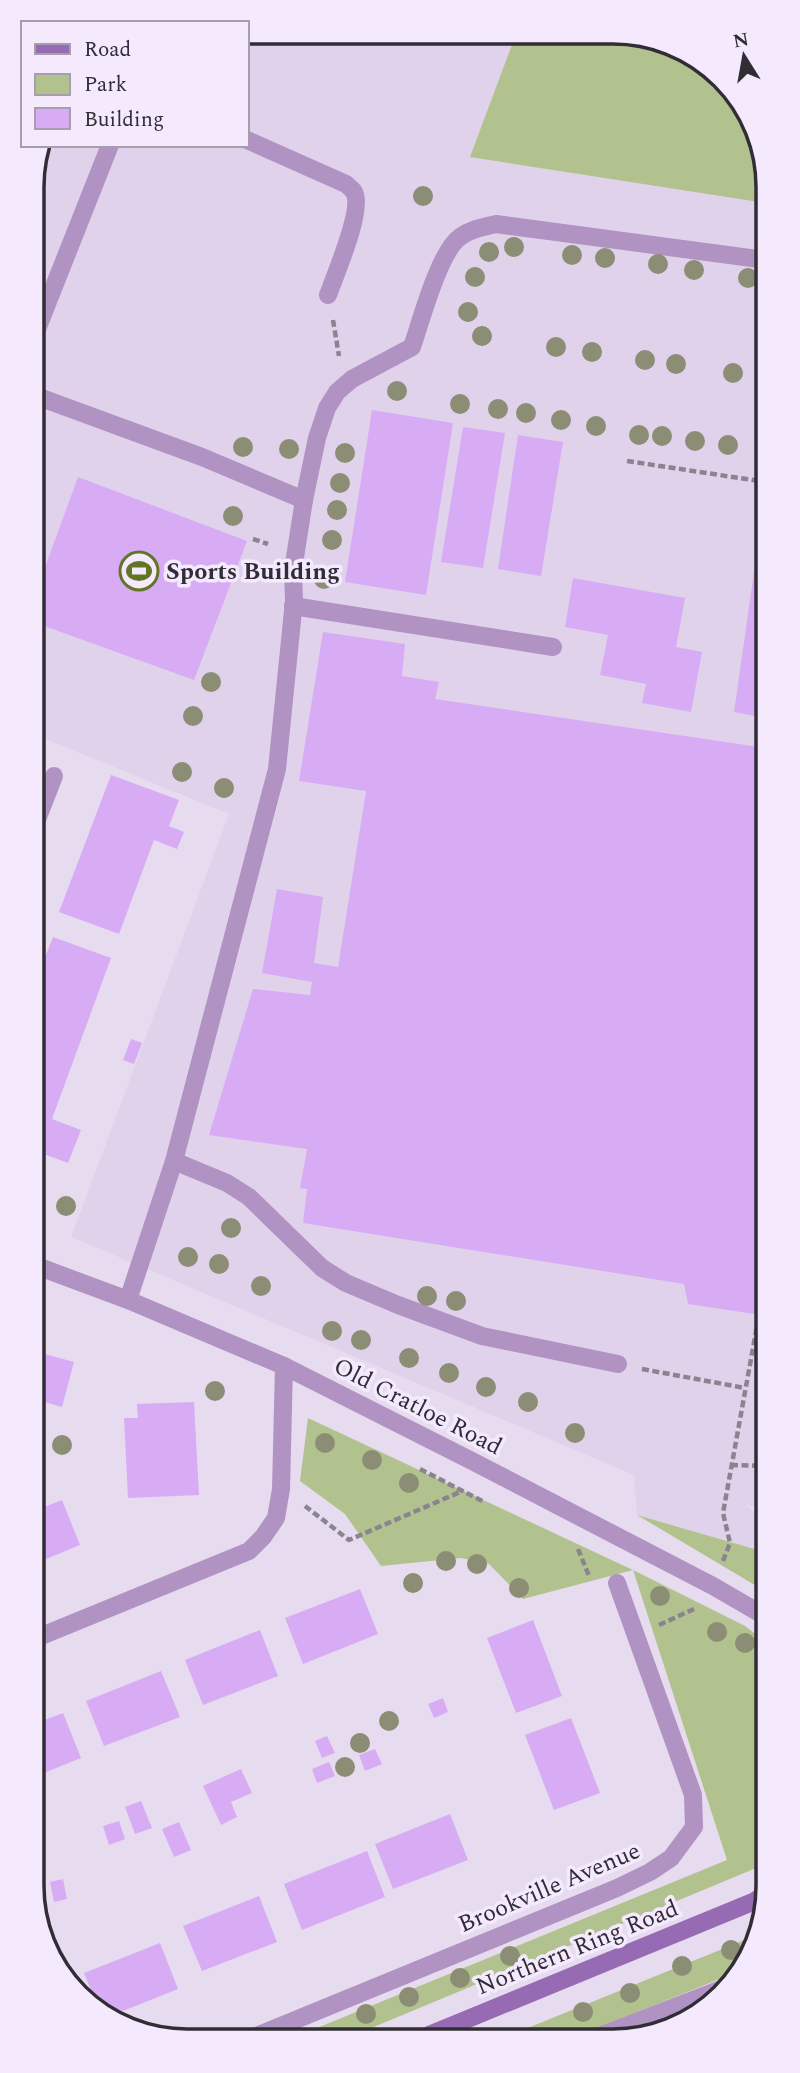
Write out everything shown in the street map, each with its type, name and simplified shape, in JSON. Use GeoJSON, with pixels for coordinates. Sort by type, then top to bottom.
{"type":"FeatureCollection","features":[{"type":"Feature","properties":{"kind":"main road","name":"Northern Ring Road"},"geometry":{"type":"LineString","coordinates":[[443,2029],[756,1900]]}},
{"type":"Feature","properties":{"kind":"street"},"geometry":{"type":"LineString","coordinates":[[248,140],[346,184],[354,191],[355,218],[328,295]]}},
{"type":"Feature","properties":{"kind":"street"},"geometry":{"type":"LineString","coordinates":[[44,312],[109,147]]}},
{"type":"Feature","properties":{"kind":"street"},"geometry":{"type":"LineString","coordinates":[[128,1300],[174,1161],[277,769],[293,606],[293,570],[317,438],[327,408],[337,392],[352,379],[412,347],[437,273],[447,253],[457,238],[474,229],[496,224],[756,259]]}},
{"type":"Feature","properties":{"kind":"street"},"geometry":{"type":"LineString","coordinates":[[44,399],[202,457],[304,500]]}},
{"type":"Feature","properties":{"kind":"street"},"geometry":{"type":"LineString","coordinates":[[293,606],[553,647]]}},
{"type":"Feature","properties":{"kind":"street"},"geometry":{"type":"LineString","coordinates":[[44,802],[54,776]]}},
{"type":"Feature","properties":{"kind":"street"},"geometry":{"type":"LineString","coordinates":[[174,1161],[227,1183],[249,1197],[322,1268],[346,1283],[482,1336],[618,1364]]}},
{"type":"Feature","properties":{"kind":"street","name":"Old Cratloe Road"},"geometry":{"type":"LineString","coordinates":[[44,1269],[128,1300],[284,1366],[713,1586],[756,1611]]}},
{"type":"Feature","properties":{"kind":"street"},"geometry":{"type":"LineString","coordinates":[[44,1635],[249,1551],[262,1537],[276,1518],[281,1489],[284,1366]]}},
{"type":"Feature","properties":{"kind":"street","name":"Brookville Avenue"},"geometry":{"type":"LineString","coordinates":[[273,2029],[617,1888],[671,1858],[694,1828],[693,1795],[617,1583]]}},
{"type":"Feature","properties":{"kind":"street"},"geometry":{"type":"LineString","coordinates":[[618,2029],[707,1995]]}},
{"type":"Feature","properties":{"kind":"path"},"geometry":{"type":"LineString","coordinates":[[328,295],[342,369],[352,379]]}},
{"type":"Feature","properties":{"kind":"path"},"geometry":{"type":"LineString","coordinates":[[627,461],[756,480]]}},
{"type":"Feature","properties":{"kind":"path"},"geometry":{"type":"LineString","coordinates":[[636,1635],[694,1609],[713,1586],[730,1543],[723,1513],[756,1331]]}},
{"type":"Feature","properties":{"kind":"path"},"geometry":{"type":"LineString","coordinates":[[640,1368],[745,1388]]}},
{"type":"Feature","properties":{"kind":"path"},"geometry":{"type":"LineString","coordinates":[[731,1465],[756,1466]]}},
{"type":"Feature","properties":{"kind":"path"},"geometry":{"type":"LineString","coordinates":[[413,1466],[495,1507]]}},
{"type":"Feature","properties":{"kind":"path"},"geometry":{"type":"LineString","coordinates":[[281,1489],[349,1540],[461,1491]]}},
{"type":"Feature","properties":{"kind":"path"},"geometry":{"type":"LineString","coordinates":[[577,1545],[590,1580]]}},
{"type":"Feature","properties":{"kind":"shaded area"},"geometry":{"type":"Polygon","coordinates":[[[248,44],[623,44],[642,46],[677,58],[709,80],[709,91],[720,91],[737,115],[754,158],[756,186],[756,1508],[745,1504],[756,1514],[756,1550],[637,1515],[634,1475],[71,1237],[229,814],[44,738],[44,177],[50,147],[248,147],[248,44]]]}},
{"type":"Feature","properties":{"kind":"green space"},"geometry":{"type":"Polygon","coordinates":[[[512,44],[642,46],[677,58],[693,68],[709,80],[709,91],[720,91],[727,100],[749,140],[754,158],[756,201],[470,157],[512,44]]]}},
{"type":"Feature","properties":{"kind":"green space"},"geometry":{"type":"Polygon","coordinates":[[[308,1418],[633,1570],[523,1599],[489,1564],[461,1558],[381,1566],[345,1514],[300,1481],[308,1418]]]}},
{"type":"Feature","properties":{"kind":"green space"},"geometry":{"type":"Polygon","coordinates":[[[637,1515],[756,1550],[756,1586],[637,1515]]]}},
{"type":"Feature","properties":{"kind":"green space"},"geometry":{"type":"Polygon","coordinates":[[[633,1570],[745,1626],[756,1635],[756,1868],[369,2029],[314,2029],[727,1860],[633,1570]]]}},
{"type":"Feature","properties":{"kind":"green space"},"geometry":{"type":"Polygon","coordinates":[[[746,1940],[724,1977],[595,2029],[525,2029],[746,1940]]]}},
{"type":"Feature","properties":{"kind":"building"},"geometry":{"type":"Polygon","coordinates":[[[372,410],[453,423],[426,595],[345,582],[372,410]]]}},
{"type":"Feature","properties":{"kind":"building"},"geometry":{"type":"Polygon","coordinates":[[[463,427],[505,433],[483,568],[441,562],[463,427]]]}},
{"type":"Feature","properties":{"kind":"building"},"geometry":{"type":"Polygon","coordinates":[[[518,435],[563,442],[541,576],[498,569],[518,435]]]}},
{"type":"Feature","properties":{"kind":"building","name":"Sports Building"},"geometry":{"type":"Polygon","coordinates":[[[78,477],[247,541],[194,680],[44,626],[44,570],[78,477]]]}},
{"type":"Feature","properties":{"kind":"building"},"geometry":{"type":"Polygon","coordinates":[[[756,558],[756,716],[734,712],[756,558]]]}},
{"type":"Feature","properties":{"kind":"building"},"geometry":{"type":"Polygon","coordinates":[[[573,578],[685,598],[676,647],[702,652],[691,712],[642,703],[646,684],[600,675],[608,635],[565,627],[573,578]]]}},
{"type":"Feature","properties":{"kind":"building"},"geometry":{"type":"Polygon","coordinates":[[[323,632],[405,644],[402,676],[439,682],[435,699],[756,747],[756,1314],[688,1304],[684,1284],[303,1223],[307,1189],[300,1188],[307,1149],[209,1135],[253,989],[310,995],[312,982],[262,973],[277,889],[323,897],[314,963],[338,967],[366,791],[299,781],[323,632]]]}},
{"type":"Feature","properties":{"kind":"building"},"geometry":{"type":"Polygon","coordinates":[[[111,775],[179,800],[169,826],[184,832],[177,849],[154,840],[119,934],[59,912],[111,775]]]}},
{"type":"Feature","properties":{"kind":"building"},"geometry":{"type":"Polygon","coordinates":[[[53,937],[111,958],[52,1119],[81,1130],[68,1163],[44,1154],[44,960],[53,937]]]}},
{"type":"Feature","properties":{"kind":"building"},"geometry":{"type":"Polygon","coordinates":[[[131,1039],[142,1043],[134,1064],[123,1060],[131,1039]]]}},
{"type":"Feature","properties":{"kind":"building"},"geometry":{"type":"Polygon","coordinates":[[[44,1354],[74,1362],[62,1407],[44,1402],[44,1354]]]}},
{"type":"Feature","properties":{"kind":"building"},"geometry":{"type":"Polygon","coordinates":[[[194,1402],[199,1495],[128,1498],[124,1418],[138,1418],[137,1404],[194,1402]]]}},
{"type":"Feature","properties":{"kind":"building"},"geometry":{"type":"Polygon","coordinates":[[[62,1500],[80,1545],[44,1560],[44,1507],[62,1500]]]}},
{"type":"Feature","properties":{"kind":"building"},"geometry":{"type":"Polygon","coordinates":[[[360,1589],[378,1634],[303,1664],[285,1618],[360,1589]]]}},
{"type":"Feature","properties":{"kind":"building"},"geometry":{"type":"Polygon","coordinates":[[[533,1620],[562,1696],[516,1713],[487,1638],[533,1620]]]}},
{"type":"Feature","properties":{"kind":"building"},"geometry":{"type":"Polygon","coordinates":[[[260,1630],[278,1676],[203,1705],[185,1660],[260,1630]]]}},
{"type":"Feature","properties":{"kind":"building"},"geometry":{"type":"Polygon","coordinates":[[[161,1671],[180,1717],[104,1746],[86,1701],[161,1671]]]}},
{"type":"Feature","properties":{"kind":"building"},"geometry":{"type":"Polygon","coordinates":[[[443,1698],[448,1712],[434,1718],[428,1704],[443,1698]]]}},
{"type":"Feature","properties":{"kind":"building"},"geometry":{"type":"Polygon","coordinates":[[[63,1713],[81,1758],[44,1773],[44,1720],[63,1713]]]}},
{"type":"Feature","properties":{"kind":"building"},"geometry":{"type":"Polygon","coordinates":[[[571,1718],[600,1793],[554,1810],[525,1735],[571,1718]]]}},
{"type":"Feature","properties":{"kind":"building"},"geometry":{"type":"Polygon","coordinates":[[[327,1736],[335,1753],[322,1758],[315,1741],[327,1736]]]}},
{"type":"Feature","properties":{"kind":"building"},"geometry":{"type":"Polygon","coordinates":[[[375,1749],[382,1764],[365,1771],[359,1755],[375,1749]]]}},
{"type":"Feature","properties":{"kind":"building"},"geometry":{"type":"Polygon","coordinates":[[[329,1762],[335,1776],[317,1783],[312,1769],[329,1762]]]}},
{"type":"Feature","properties":{"kind":"building"},"geometry":{"type":"Polygon","coordinates":[[[241,1769],[252,1793],[231,1802],[237,1817],[221,1825],[203,1786],[241,1769]]]}},
{"type":"Feature","properties":{"kind":"building"},"geometry":{"type":"Polygon","coordinates":[[[141,1801],[152,1828],[135,1834],[125,1807],[141,1801]]]}},
{"type":"Feature","properties":{"kind":"building"},"geometry":{"type":"Polygon","coordinates":[[[450,1814],[468,1860],[393,1889],[375,1844],[450,1814]]]}},
{"type":"Feature","properties":{"kind":"building"},"geometry":{"type":"Polygon","coordinates":[[[119,1821],[125,1839],[109,1845],[103,1826],[119,1821]]]}},
{"type":"Feature","properties":{"kind":"building"},"geometry":{"type":"Polygon","coordinates":[[[179,1822],[191,1850],[174,1857],[162,1829],[179,1822]]]}},
{"type":"Feature","properties":{"kind":"building"},"geometry":{"type":"Polygon","coordinates":[[[367,1851],[385,1897],[302,1930],[284,1884],[367,1851]]]}},
{"type":"Feature","properties":{"kind":"building"},"geometry":{"type":"Polygon","coordinates":[[[63,1879],[67,1899],[54,1902],[50,1882],[63,1879]]]}},
{"type":"Feature","properties":{"kind":"building"},"geometry":{"type":"Polygon","coordinates":[[[259,1896],[277,1942],[202,1971],[183,1926],[259,1896]]]}},
{"type":"Feature","properties":{"kind":"building"},"geometry":{"type":"Polygon","coordinates":[[[160,1943],[178,1989],[120,2012],[92,1994],[84,1973],[160,1943]]]}},
{"type":"Feature","properties":{"kind":"place","name":"Sports Building"},"geometry":{"type":"Point","coordinates":[139,571]}}]}
